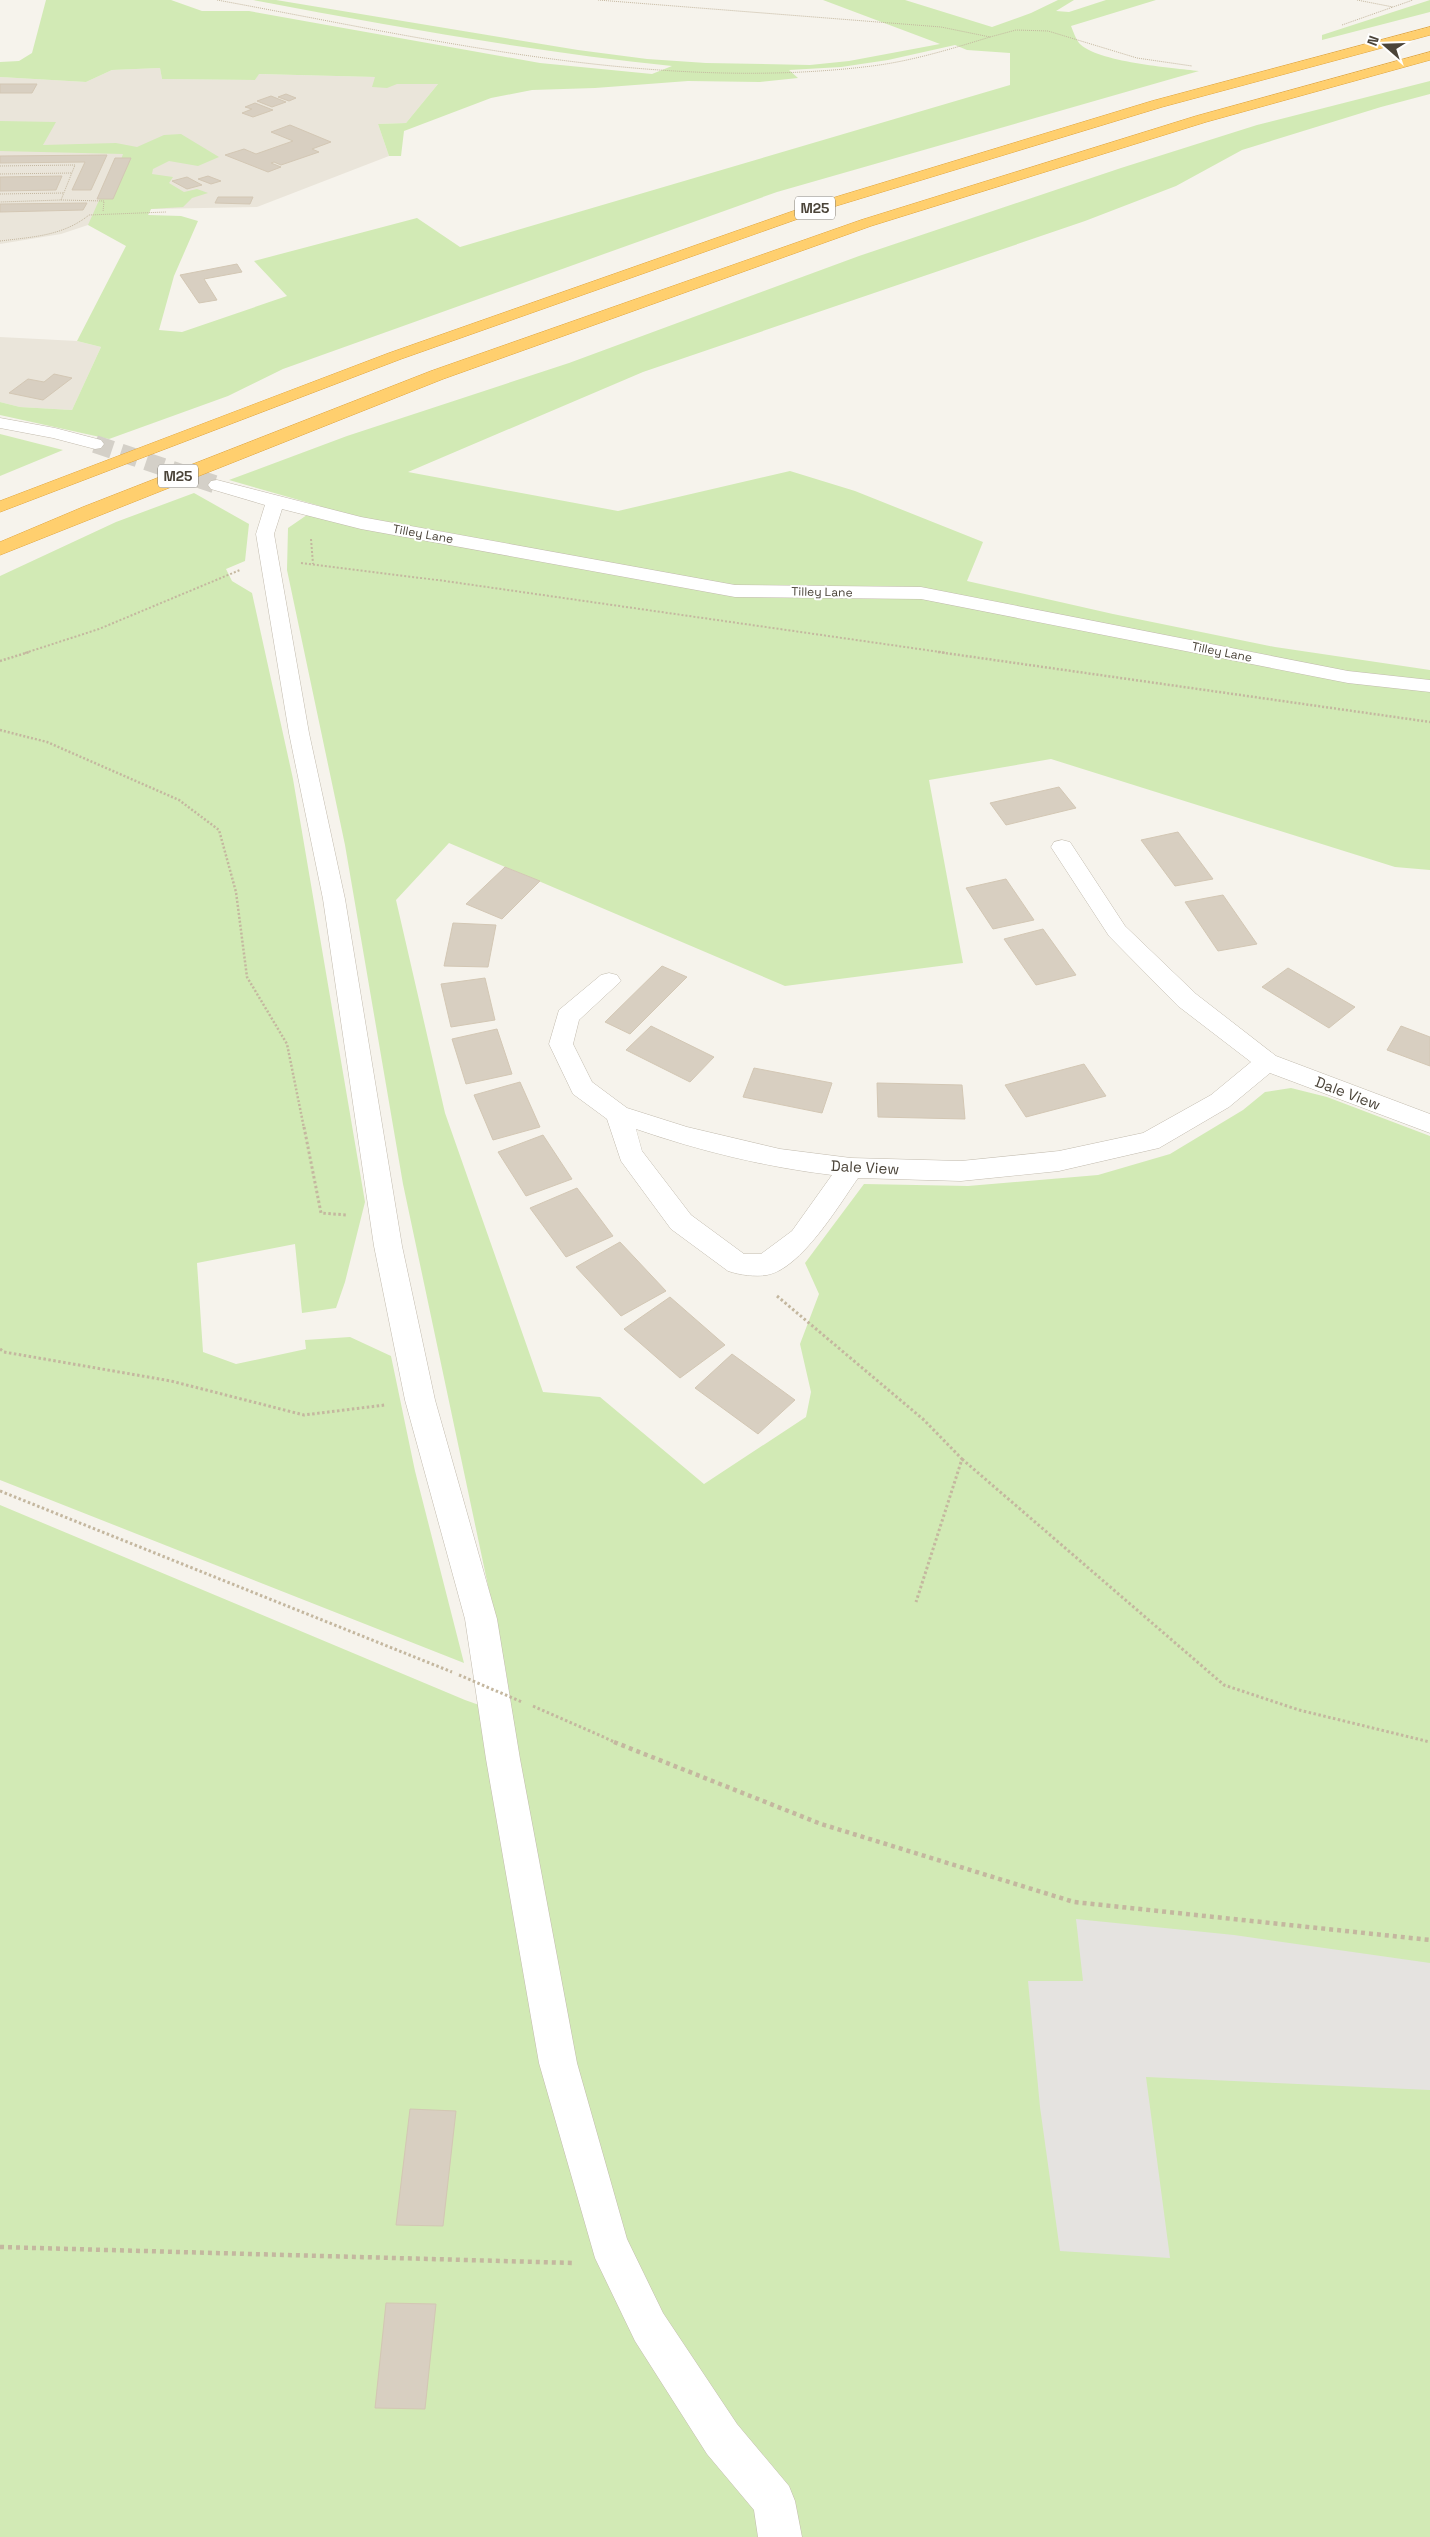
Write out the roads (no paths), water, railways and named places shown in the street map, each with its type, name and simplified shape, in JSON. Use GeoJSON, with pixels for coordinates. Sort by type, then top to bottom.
{"type":"FeatureCollection","features":[{"type":"Feature","properties":{"kind":"highway","name":"M25"},"geometry":{"type":"LineString","coordinates":[[0,507],[395,356],[821,206],[1157,104],[1430,31]]}},
{"type":"Feature","properties":{"kind":"highway","name":"M25"},"geometry":{"type":"LineString","coordinates":[[0,549],[89,511],[437,375],[866,223],[1201,119],[1430,56]]}},
{"type":"Feature","properties":{"kind":"street"},"geometry":{"type":"LineString","coordinates":[[0,423],[55,433],[95,444]]}},
{"type":"Feature","properties":{"kind":"street","name":"Tilley Lane"},"geometry":{"type":"LineString","coordinates":[[217,485],[275,502],[361,523],[735,591],[920,593],[1348,677],[1430,686]]}},
{"type":"Feature","properties":{"kind":"street"},"geometry":{"type":"LineString","coordinates":[[275,502],[265,534],[299,733],[334,899],[384,1217],[420,1400],[481,1619],[558,2063],[610,2244],[649,2327],[722,2439],[774,2501],[780,2537]]}},
{"type":"Feature","properties":{"kind":"street","name":"Dale View"},"geometry":{"type":"LineString","coordinates":[[1062,847],[1117,931],[1187,1000],[1266,1062],[1430,1124]]}},
{"type":"Feature","properties":{"kind":"street","name":"Dale View"},"geometry":{"type":"LineString","coordinates":[[609,981],[568,1016],[561,1044],[582,1088],[618,1114],[684,1136],[780,1159],[851,1168],[961,1171],[1059,1161],[1150,1141],[1220,1101],[1266,1062]]}},
{"type":"Feature","properties":{"kind":"street"},"geometry":{"type":"LineString","coordinates":[[618,1114],[630,1154],[681,1222],[738,1264],[766,1265],[802,1238],[851,1168]]}},
{"type":"Feature","properties":{"kind":"tunnel"},"geometry":{"type":"LineString","coordinates":[[95,444],[217,485]]}}]}
